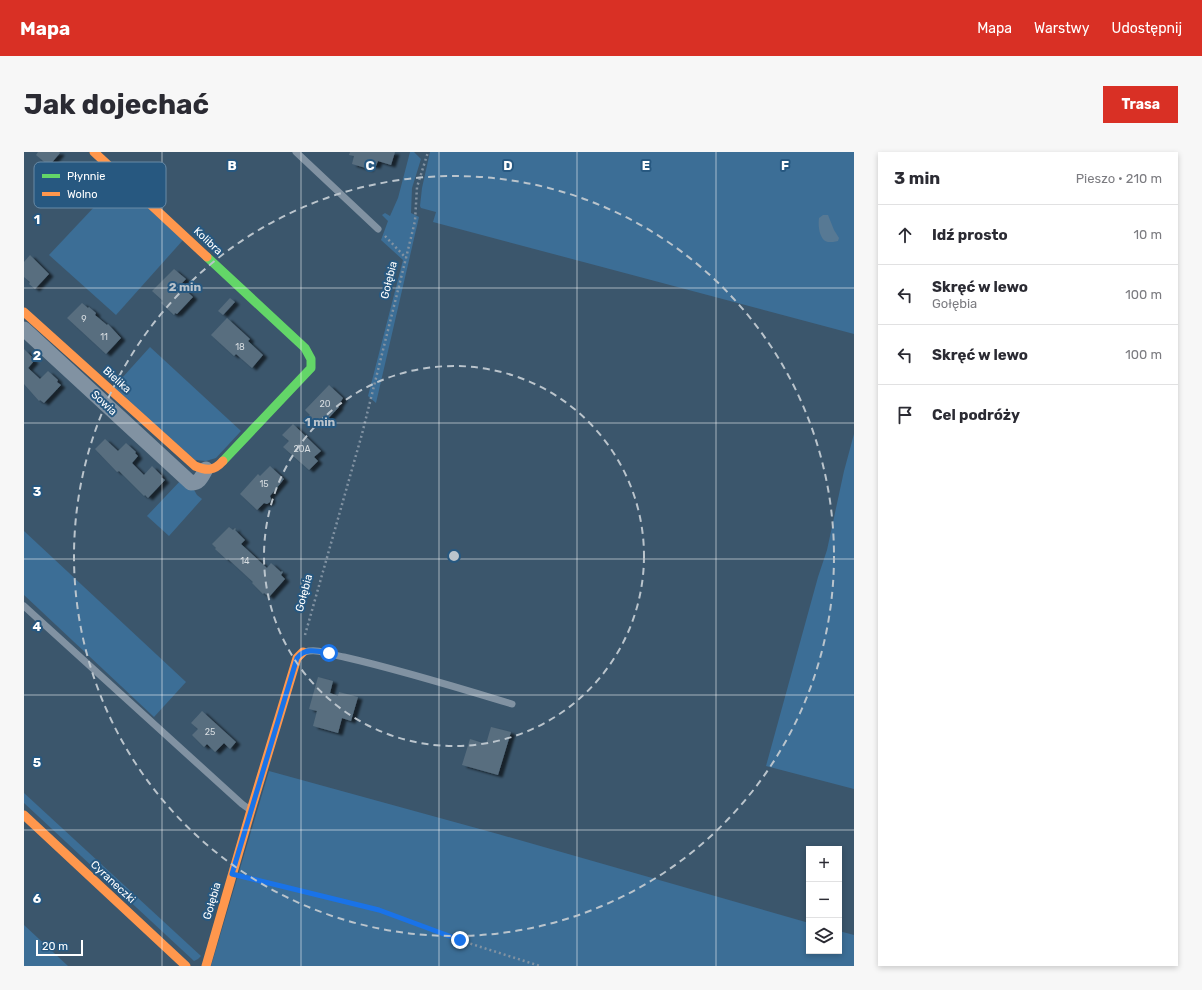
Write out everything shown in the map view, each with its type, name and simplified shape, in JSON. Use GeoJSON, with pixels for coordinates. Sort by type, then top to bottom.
{"type":"FeatureCollection","features":[{"type":"Feature","properties":{"kind":"street","name":"Kolibra"},"geometry":{"type":"LineString","coordinates":[[94,152],[105,162]]}},
{"type":"Feature","properties":{"kind":"street","name":"Kolibra"},"geometry":{"type":"LineString","coordinates":[[154,208],[305,348],[311,359],[311,368],[217,468],[212,470],[200,468]]}},
{"type":"Feature","properties":{"kind":"street","name":"Bielika"},"geometry":{"type":"LineString","coordinates":[[24,312],[200,468]]}},
{"type":"Feature","properties":{"kind":"street","name":"Sowia"},"geometry":{"type":"LineString","coordinates":[[24,329],[191,483],[197,482],[200,479],[200,468]]}},
{"type":"Feature","properties":{"kind":"street","name":"Gołębia"},"geometry":{"type":"LineString","coordinates":[[206,966],[297,658],[303,652]]}},
{"type":"Feature","properties":{"kind":"street","name":"Cyraneczki"},"geometry":{"type":"LineString","coordinates":[[24,815],[186,966]]}},
{"type":"Feature","properties":{"kind":"lane"},"geometry":{"type":"LineString","coordinates":[[296,152],[378,229]]}},
{"type":"Feature","properties":{"kind":"lane"},"geometry":{"type":"LineString","coordinates":[[24,606],[242,804],[251,810]]}},
{"type":"Feature","properties":{"kind":"lane"},"geometry":{"type":"LineString","coordinates":[[303,652],[309,650],[317,651],[360,661],[428,678],[512,704]]}},
{"type":"Feature","properties":{"kind":"path","name":"Gołębia"},"geometry":{"type":"LineString","coordinates":[[303,652],[304,639],[362,434],[406,258],[415,220],[417,187],[428,152]]}},
{"type":"Feature","properties":{"kind":"path"},"geometry":{"type":"LineString","coordinates":[[378,229],[406,258]]}},
{"type":"Feature","properties":{"kind":"path"},"geometry":{"type":"LineString","coordinates":[[232,874],[379,910],[460,940],[540,966]]}},
{"type":"Feature","properties":{"kind":"shaded area"},"geometry":{"type":"Polygon","coordinates":[[[410,152],[414,152],[421,159],[412,188],[411,213],[419,217],[376,403],[368,396],[403,260],[381,240],[388,221],[382,215],[385,213],[390,216],[398,198],[410,152]]]}},
{"type":"Feature","properties":{"kind":"shaded area"},"geometry":{"type":"Polygon","coordinates":[[[430,152],[854,152],[854,334],[433,222],[436,212],[421,208],[420,206],[422,188],[430,152]]]}},
{"type":"Feature","properties":{"kind":"shaded area"},"geometry":{"type":"Polygon","coordinates":[[[93,208],[148,208],[183,240],[116,315],[49,255],[93,208]]]}},
{"type":"Feature","properties":{"kind":"shaded area"},"geometry":{"type":"Polygon","coordinates":[[[823,215],[828,215],[839,238],[838,241],[825,241],[821,235],[819,218],[823,215]]]}},
{"type":"Feature","properties":{"kind":"shaded area"},"geometry":{"type":"Polygon","coordinates":[[[150,347],[241,431],[216,458],[206,461],[195,460],[113,388],[150,347]]]}},
{"type":"Feature","properties":{"kind":"shaded area"},"geometry":{"type":"Polygon","coordinates":[[[854,434],[854,789],[766,766],[818,577],[827,550],[844,471],[854,434]]]}},
{"type":"Feature","properties":{"kind":"shaded area"},"geometry":{"type":"Polygon","coordinates":[[[182,479],[202,499],[169,536],[147,516],[182,479]]]}},
{"type":"Feature","properties":{"kind":"shaded area"},"geometry":{"type":"Polygon","coordinates":[[[24,531],[186,682],[154,717],[24,595],[24,531]]]}},
{"type":"Feature","properties":{"kind":"shaded area"},"geometry":{"type":"Polygon","coordinates":[[[269,771],[498,834],[806,922],[806,954],[842,954],[842,932],[854,935],[854,966],[211,966],[269,771]]]}},
{"type":"Feature","properties":{"kind":"shaded area"},"geometry":{"type":"Polygon","coordinates":[[[24,793],[201,956],[194,961],[24,803],[24,793]]]}},
{"type":"Feature","properties":{"kind":"shaded area"},"geometry":{"type":"Polygon","coordinates":[[[24,925],[68,966],[24,966],[24,925]]]}},
{"type":"Feature","properties":{"kind":"building"},"geometry":{"type":"Polygon","coordinates":[[[38,152],[60,153],[52,162],[44,162],[36,155],[38,152]]]}},
{"type":"Feature","properties":{"kind":"building"},"geometry":{"type":"Polygon","coordinates":[[[350,152],[395,152],[391,165],[378,161],[376,166],[370,165],[369,169],[352,164],[354,156],[349,155],[350,152]]]}},
{"type":"Feature","properties":{"kind":"building"},"geometry":{"type":"Polygon","coordinates":[[[30,255],[49,274],[35,289],[24,277],[24,262],[30,255]]]}},
{"type":"Feature","properties":{"kind":"building"},"geometry":{"type":"Polygon","coordinates":[[[174,269],[186,279],[180,285],[193,297],[177,314],[175,313],[174,315],[161,303],[163,301],[152,291],[174,269]]]}},
{"type":"Feature","properties":{"kind":"building"},"geometry":{"type":"Polygon","coordinates":[[[230,298],[235,302],[223,315],[218,311],[230,298]]]}},
{"type":"Feature","properties":{"kind":"building"},"geometry":{"type":"Polygon","coordinates":[[[82,303],[96,313],[95,315],[107,325],[108,324],[121,338],[106,354],[67,318],[82,303]]]}},
{"type":"Feature","properties":{"kind":"building"},"geometry":{"type":"Polygon","coordinates":[[[227,318],[250,339],[248,341],[263,355],[252,368],[236,354],[234,356],[211,335],[227,318]]]}},
{"type":"Feature","properties":{"kind":"building"},"geometry":{"type":"Polygon","coordinates":[[[24,349],[34,361],[28,368],[40,379],[48,371],[58,380],[57,382],[61,385],[44,403],[40,400],[39,401],[24,384],[24,349]]]}},
{"type":"Feature","properties":{"kind":"building"},"geometry":{"type":"Polygon","coordinates":[[[329,385],[343,398],[338,406],[339,407],[322,425],[317,421],[315,423],[308,417],[310,415],[305,410],[329,385]]]}},
{"type":"Feature","properties":{"kind":"building"},"geometry":{"type":"Polygon","coordinates":[[[293,424],[321,451],[314,457],[318,461],[309,470],[283,447],[289,441],[282,435],[293,424]]]}},
{"type":"Feature","properties":{"kind":"building"},"geometry":{"type":"Polygon","coordinates":[[[105,439],[118,451],[126,443],[136,452],[135,453],[138,456],[132,463],[144,475],[152,466],[165,480],[148,498],[145,495],[144,496],[119,471],[117,472],[95,449],[105,439]]]}},
{"type":"Feature","properties":{"kind":"building"},"geometry":{"type":"Polygon","coordinates":[[[270,466],[284,479],[270,496],[270,502],[267,504],[264,503],[257,510],[240,494],[258,474],[260,476],[270,466]]]}},
{"type":"Feature","properties":{"kind":"building"},"geometry":{"type":"Polygon","coordinates":[[[229,527],[233,530],[235,528],[236,529],[235,530],[245,540],[241,544],[267,568],[271,563],[283,572],[281,575],[285,579],[269,597],[264,593],[263,594],[252,583],[253,582],[215,549],[216,548],[212,544],[229,527]]]}},
{"type":"Feature","properties":{"kind":"building"},"geometry":{"type":"Polygon","coordinates":[[[318,677],[333,681],[330,693],[338,696],[339,692],[358,697],[351,721],[342,718],[338,733],[313,726],[317,711],[309,709],[318,677]]]}},
{"type":"Feature","properties":{"kind":"building"},"geometry":{"type":"Polygon","coordinates":[[[202,711],[236,742],[230,749],[224,743],[215,752],[207,744],[204,747],[192,735],[198,729],[191,723],[202,711]]]}},
{"type":"Feature","properties":{"kind":"building"},"geometry":{"type":"Polygon","coordinates":[[[491,727],[511,732],[498,775],[462,765],[470,739],[486,744],[491,727]]]}},
{"type":"Feature","properties":{"kind":"traffic: fast"},"geometry":{"type":"LineString","coordinates":[[207,257],[305,348],[311,359],[311,368],[223,461]]}},
{"type":"Feature","properties":{"kind":"traffic: slow"},"geometry":{"type":"LineString","coordinates":[[94,152],[105,162]]}},
{"type":"Feature","properties":{"kind":"traffic: slow"},"geometry":{"type":"LineString","coordinates":[[154,208],[207,257]]}},
{"type":"Feature","properties":{"kind":"traffic: slow"},"geometry":{"type":"LineString","coordinates":[[24,312],[195,466],[203,469],[210,469],[217,467],[223,461]]}},
{"type":"Feature","properties":{"kind":"traffic: slow"},"geometry":{"type":"LineString","coordinates":[[206,966],[297,658],[303,652]]}},
{"type":"Feature","properties":{"kind":"traffic: slow"},"geometry":{"type":"LineString","coordinates":[[24,815],[186,966]]}},
{"type":"Feature","properties":{"kind":"route"},"geometry":{"type":"LineString","coordinates":[[329,653],[309,650],[303,652],[297,658],[232,874],[379,910],[460,940]]}}]}
